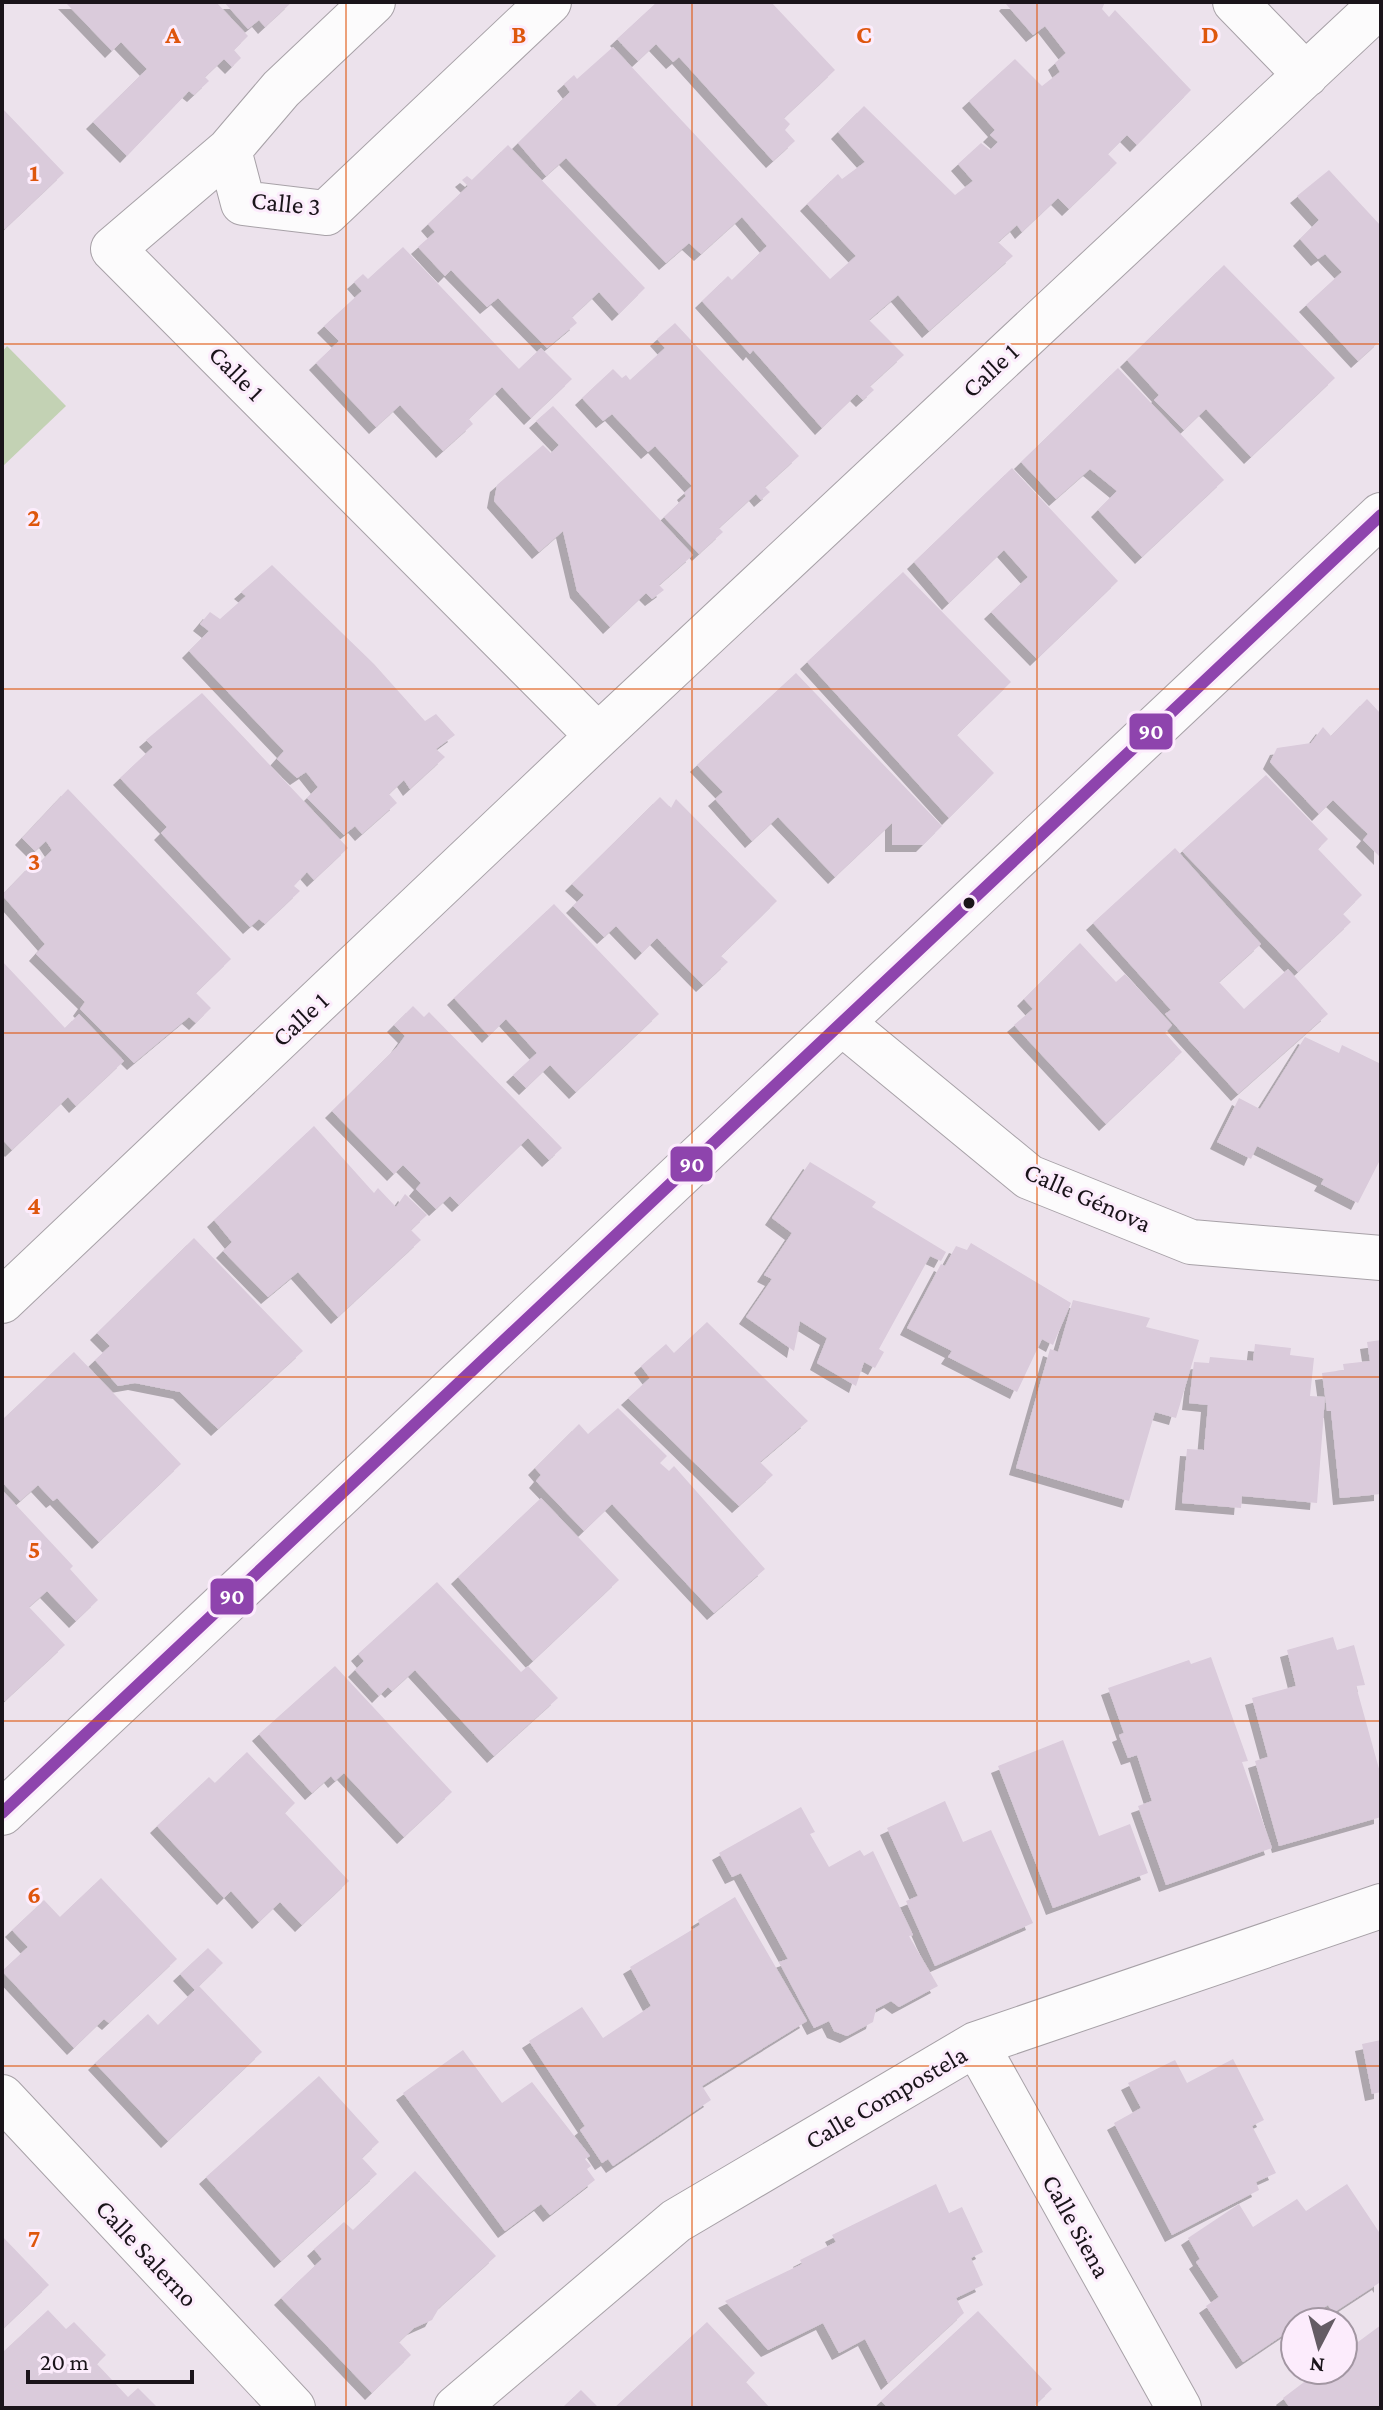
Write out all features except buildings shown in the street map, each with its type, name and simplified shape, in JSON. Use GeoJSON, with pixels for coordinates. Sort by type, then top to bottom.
{"type":"FeatureCollection","features":[{"type":"Feature","properties":{"kind":"street"},"geometry":{"type":"LineString","coordinates":[[229,150],[281,89],[373,2]]}},
{"type":"Feature","properties":{"kind":"street","name":"Calle 3"},"geometry":{"type":"LineString","coordinates":[[229,150],[243,203],[326,213],[549,2]]}},
{"type":"Feature","properties":{"kind":"street"},"geometry":{"type":"LineString","coordinates":[[1235,2],[1306,75]]}},
{"type":"Feature","properties":{"kind":"street","name":"Calle 1"},"geometry":{"type":"LineString","coordinates":[[2,1301],[598,736],[1381,4]]}},
{"type":"Feature","properties":{"kind":"street","name":"Calle 1"},"geometry":{"type":"LineString","coordinates":[[229,150],[113,249],[598,736]]}},
{"type":"Feature","properties":{"kind":"street"},"geometry":{"type":"LineString","coordinates":[[2,1813],[1381,515]]}},
{"type":"Feature","properties":{"kind":"street","name":"Calle Génova"},"geometry":{"type":"LineString","coordinates":[[842,1023],[1029,1177],[1191,1242],[1381,1258]]}},
{"type":"Feature","properties":{"kind":"street","name":"Calle Compostela"},"geometry":{"type":"LineString","coordinates":[[456,2408],[676,2221],[976,2044],[1381,1906]]}},
{"type":"Feature","properties":{"kind":"street","name":"Calle Siena"},"geometry":{"type":"LineString","coordinates":[[976,2044],[1179,2408]]}},
{"type":"Feature","properties":{"kind":"street","name":"Calle Salerno"},"geometry":{"type":"LineString","coordinates":[[2,2097],[293,2408]]}},
{"type":"Feature","properties":{"kind":"green space"},"geometry":{"type":"Polygon","coordinates":[[[7,346],[66,406],[2,467],[2,352],[7,346]]]}},
{"type":"Feature","properties":{"kind":"transit line","name":"90"},"geometry":{"type":"LineString","coordinates":[[2,1813],[1381,515]]}}]}
